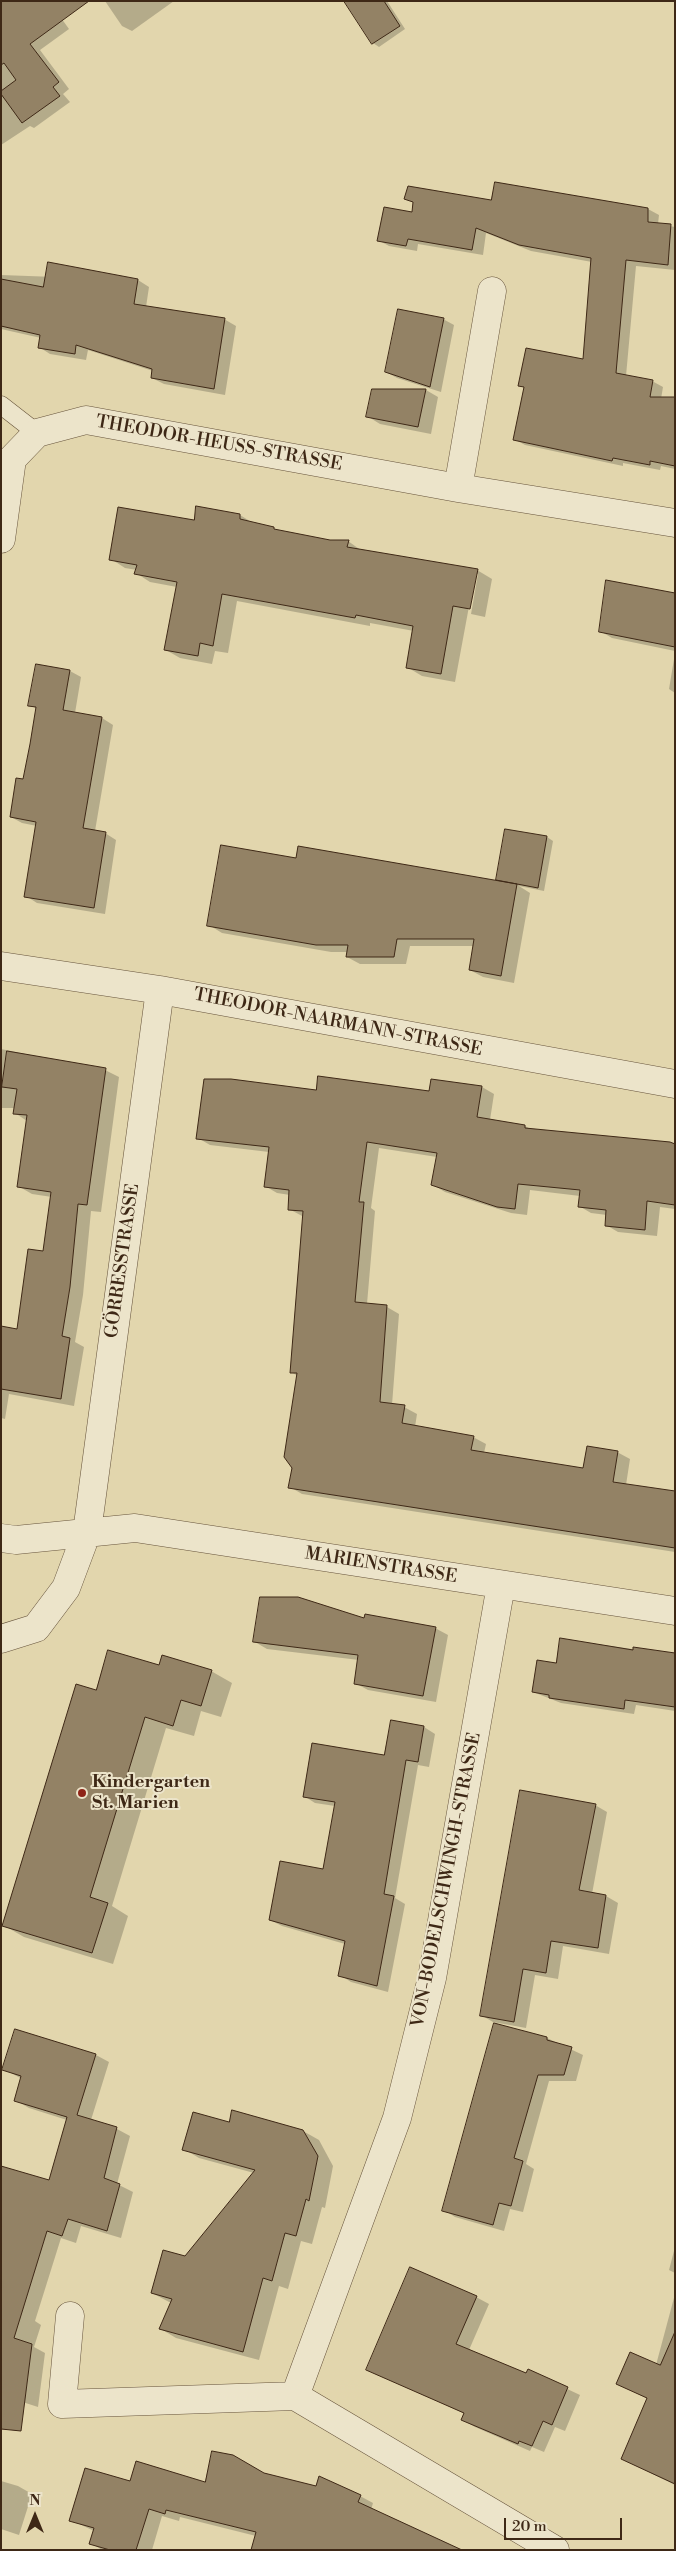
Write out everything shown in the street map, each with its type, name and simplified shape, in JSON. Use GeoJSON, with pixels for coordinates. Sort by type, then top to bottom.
{"type":"FeatureCollection","features":[{"type":"Feature","properties":{"kind":"street"},"geometry":{"type":"LineString","coordinates":[[458,488],[492,291]]}},
{"type":"Feature","properties":{"kind":"street","name":"THEODOR-HEUSS-STRASSE"},"geometry":{"type":"LineString","coordinates":[[37,433],[86,420],[458,488],[675,523]]}},
{"type":"Feature","properties":{"kind":"street"},"geometry":{"type":"LineString","coordinates":[[1,539],[12,459],[37,433]]}},
{"type":"Feature","properties":{"kind":"street","name":"THEODOR-NAARMANN-STRASSE"},"geometry":{"type":"LineString","coordinates":[[1,966],[160,990],[675,1084]]}},
{"type":"Feature","properties":{"kind":"street","name":"GÖRRESSTRASSE"},"geometry":{"type":"LineString","coordinates":[[87,1532],[160,990]]}},
{"type":"Feature","properties":{"kind":"street","name":"MARIENSTRASSE"},"geometry":{"type":"LineString","coordinates":[[1,1538],[16,1540],[135,1528],[675,1610]]}},
{"type":"Feature","properties":{"kind":"street"},"geometry":{"type":"LineString","coordinates":[[1,1639],[36,1628],[66,1588],[87,1532]]}},
{"type":"Feature","properties":{"kind":"street","name":"VON-BODELSCHWINGH-STRASSE"},"geometry":{"type":"LineString","coordinates":[[295,2396],[397,2118],[432,1978],[501,1585]]}},
{"type":"Feature","properties":{"kind":"street"},"geometry":{"type":"LineString","coordinates":[[70,2316],[62,2404],[295,2396],[555,2550]]}},
{"type":"Feature","properties":{"kind":"lane"},"geometry":{"type":"LineString","coordinates":[[1,405],[37,433]]}},
{"type":"Feature","properties":{"kind":"building"},"geometry":{"type":"Polygon","coordinates":[[[1,1],[89,1],[30,44],[59,82],[53,87],[60,96],[22,123],[1,94],[1,91],[16,80],[4,63],[1,65],[1,1]]]}},
{"type":"Feature","properties":{"kind":"building"},"geometry":{"type":"Polygon","coordinates":[[[344,1],[384,1],[400,26],[372,44],[344,1]]]}},
{"type":"Feature","properties":{"kind":"building"},"geometry":{"type":"Polygon","coordinates":[[[495,182],[648,208],[648,222],[671,224],[668,265],[626,260],[616,373],[653,380],[650,397],[675,397],[675,466],[650,461],[650,465],[613,458],[612,461],[513,440],[524,387],[518,386],[526,348],[583,359],[591,258],[519,245],[476,228],[472,250],[408,239],[406,246],[377,241],[384,207],[412,212],[413,202],[404,199],[408,186],[491,200],[495,182]]]}},
{"type":"Feature","properties":{"kind":"building"},"geometry":{"type":"Polygon","coordinates":[[[48,262],[138,279],[134,304],[225,318],[214,389],[151,378],[152,369],[76,345],[75,354],[38,348],[40,335],[1,326],[1,279],[43,287],[48,262]]]}},
{"type":"Feature","properties":{"kind":"building"},"geometry":{"type":"Polygon","coordinates":[[[398,309],[444,318],[430,387],[385,372],[398,309]]]}},
{"type":"Feature","properties":{"kind":"building"},"geometry":{"type":"Polygon","coordinates":[[[372,389],[426,389],[418,427],[366,417],[372,389]]]}},
{"type":"Feature","properties":{"kind":"building"},"geometry":{"type":"Polygon","coordinates":[[[196,506],[240,514],[240,519],[274,527],[274,529],[330,540],[349,540],[347,547],[478,569],[470,609],[453,606],[441,674],[406,668],[413,626],[356,615],[355,618],[222,594],[213,646],[200,643],[198,656],[164,650],[177,582],[134,574],[137,565],[109,560],[118,507],[194,520],[196,506]]]}},
{"type":"Feature","properties":{"kind":"building"},"geometry":{"type":"Polygon","coordinates":[[[606,580],[675,593],[675,647],[599,632],[606,580]]]}},
{"type":"Feature","properties":{"kind":"building"},"geometry":{"type":"Polygon","coordinates":[[[36,664],[70,670],[63,710],[102,717],[83,828],[106,832],[94,908],[24,897],[36,822],[10,817],[16,778],[23,779],[30,744],[36,707],[28,706],[36,664]]]}},
{"type":"Feature","properties":{"kind":"building"},"geometry":{"type":"Polygon","coordinates":[[[505,829],[547,836],[538,888],[496,880],[505,829]]]}},
{"type":"Feature","properties":{"kind":"building"},"geometry":{"type":"Polygon","coordinates":[[[221,845],[296,858],[298,846],[517,884],[501,976],[469,970],[474,939],[397,939],[394,957],[346,957],[348,945],[316,945],[207,926],[221,845]]]}},
{"type":"Feature","properties":{"kind":"building"},"geometry":{"type":"Polygon","coordinates":[[[7,1051],[106,1068],[87,1205],[78,1204],[70,1287],[62,1336],[70,1338],[61,1399],[1,1389],[1,1326],[17,1329],[28,1249],[43,1251],[51,1192],[17,1187],[27,1115],[13,1114],[17,1089],[2,1087],[7,1051]]]}},
{"type":"Feature","properties":{"kind":"building"},"geometry":{"type":"Polygon","coordinates":[[[318,1076],[429,1091],[431,1079],[482,1086],[477,1117],[525,1125],[525,1128],[675,1144],[675,1205],[647,1201],[645,1230],[605,1226],[606,1210],[578,1207],[580,1190],[518,1184],[515,1209],[497,1207],[431,1185],[437,1153],[367,1142],[359,1202],[364,1202],[355,1302],[387,1305],[380,1402],[405,1405],[402,1423],[474,1436],[471,1450],[583,1468],[587,1446],[618,1451],[613,1482],[675,1491],[675,1548],[288,1488],[292,1468],[284,1457],[297,1373],[290,1373],[303,1211],[288,1210],[289,1190],[264,1187],[269,1147],[196,1139],[204,1079],[231,1079],[316,1090],[318,1076]]]}},
{"type":"Feature","properties":{"kind":"building"},"geometry":{"type":"Polygon","coordinates":[[[260,1597],[298,1597],[364,1618],[365,1614],[436,1627],[423,1696],[354,1684],[358,1655],[253,1642],[260,1597]]]}},
{"type":"Feature","properties":{"kind":"building"},"geometry":{"type":"Polygon","coordinates":[[[560,1638],[633,1650],[633,1647],[675,1653],[675,1707],[625,1700],[624,1709],[549,1698],[549,1695],[532,1692],[537,1660],[556,1663],[560,1638]]]}},
{"type":"Feature","properties":{"kind":"building","name":"Kindergarten St. Marien"},"geometry":{"type":"Polygon","coordinates":[[[108,1650],[159,1665],[162,1655],[212,1670],[201,1706],[181,1700],[173,1726],[145,1717],[90,1897],[108,1903],[92,1953],[2,1926],[76,1684],[96,1690],[108,1650]]]}},
{"type":"Feature","properties":{"kind":"building"},"geometry":{"type":"Polygon","coordinates":[[[391,1720],[424,1726],[418,1762],[406,1760],[384,1894],[394,1896],[377,1986],[338,1976],[345,1941],[269,1920],[280,1861],[323,1869],[335,1802],[303,1797],[312,1743],[384,1755],[391,1720]]]}},
{"type":"Feature","properties":{"kind":"building"},"geometry":{"type":"Polygon","coordinates":[[[520,1790],[596,1804],[579,1890],[606,1895],[598,1948],[551,1941],[546,1973],[523,1969],[514,2022],[480,2016],[520,1790]]]}},
{"type":"Feature","properties":{"kind":"building"},"geometry":{"type":"Polygon","coordinates":[[[494,2023],[547,2037],[547,2040],[572,2047],[564,2075],[538,2075],[514,2158],[523,2161],[511,2206],[499,2203],[493,2225],[442,2211],[494,2023]]]}},
{"type":"Feature","properties":{"kind":"building"},"geometry":{"type":"Polygon","coordinates":[[[15,2029],[96,2054],[77,2115],[117,2127],[104,2178],[120,2184],[107,2231],[68,2219],[62,2236],[47,2231],[14,2338],[32,2344],[21,2431],[1,2429],[1,2166],[49,2180],[67,2117],[14,2101],[21,2076],[2,2070],[15,2029]]]}},
{"type":"Feature","properties":{"kind":"building"},"geometry":{"type":"Polygon","coordinates":[[[232,2110],[303,2130],[318,2156],[309,2201],[306,2199],[296,2236],[285,2233],[272,2281],[263,2278],[243,2352],[159,2329],[172,2299],[151,2293],[163,2250],[185,2256],[255,2170],[182,2150],[193,2112],[229,2122],[232,2110]]]}},
{"type":"Feature","properties":{"kind":"building"},"geometry":{"type":"Polygon","coordinates":[[[410,2267],[477,2296],[456,2344],[526,2373],[528,2369],[568,2387],[552,2425],[543,2421],[532,2446],[519,2441],[518,2444],[461,2420],[464,2413],[366,2370],[410,2267]]]}},
{"type":"Feature","properties":{"kind":"building"},"geometry":{"type":"Polygon","coordinates":[[[675,2332],[675,2484],[621,2459],[647,2398],[616,2384],[630,2352],[660,2365],[675,2332]]]}},
{"type":"Feature","properties":{"kind":"building"},"geometry":{"type":"Polygon","coordinates":[[[212,2451],[233,2455],[264,2473],[316,2486],[319,2476],[361,2495],[358,2502],[462,2550],[251,2550],[256,2532],[166,2510],[165,2514],[149,2509],[136,2550],[110,2550],[89,2544],[94,2528],[69,2521],[85,2468],[130,2481],[136,2461],[205,2482],[212,2451]]]}},
{"type":"Feature","properties":{"kind":"place","name":"Kindergarten St. Marien"},"geometry":{"type":"Point","coordinates":[82,1793]}}]}
